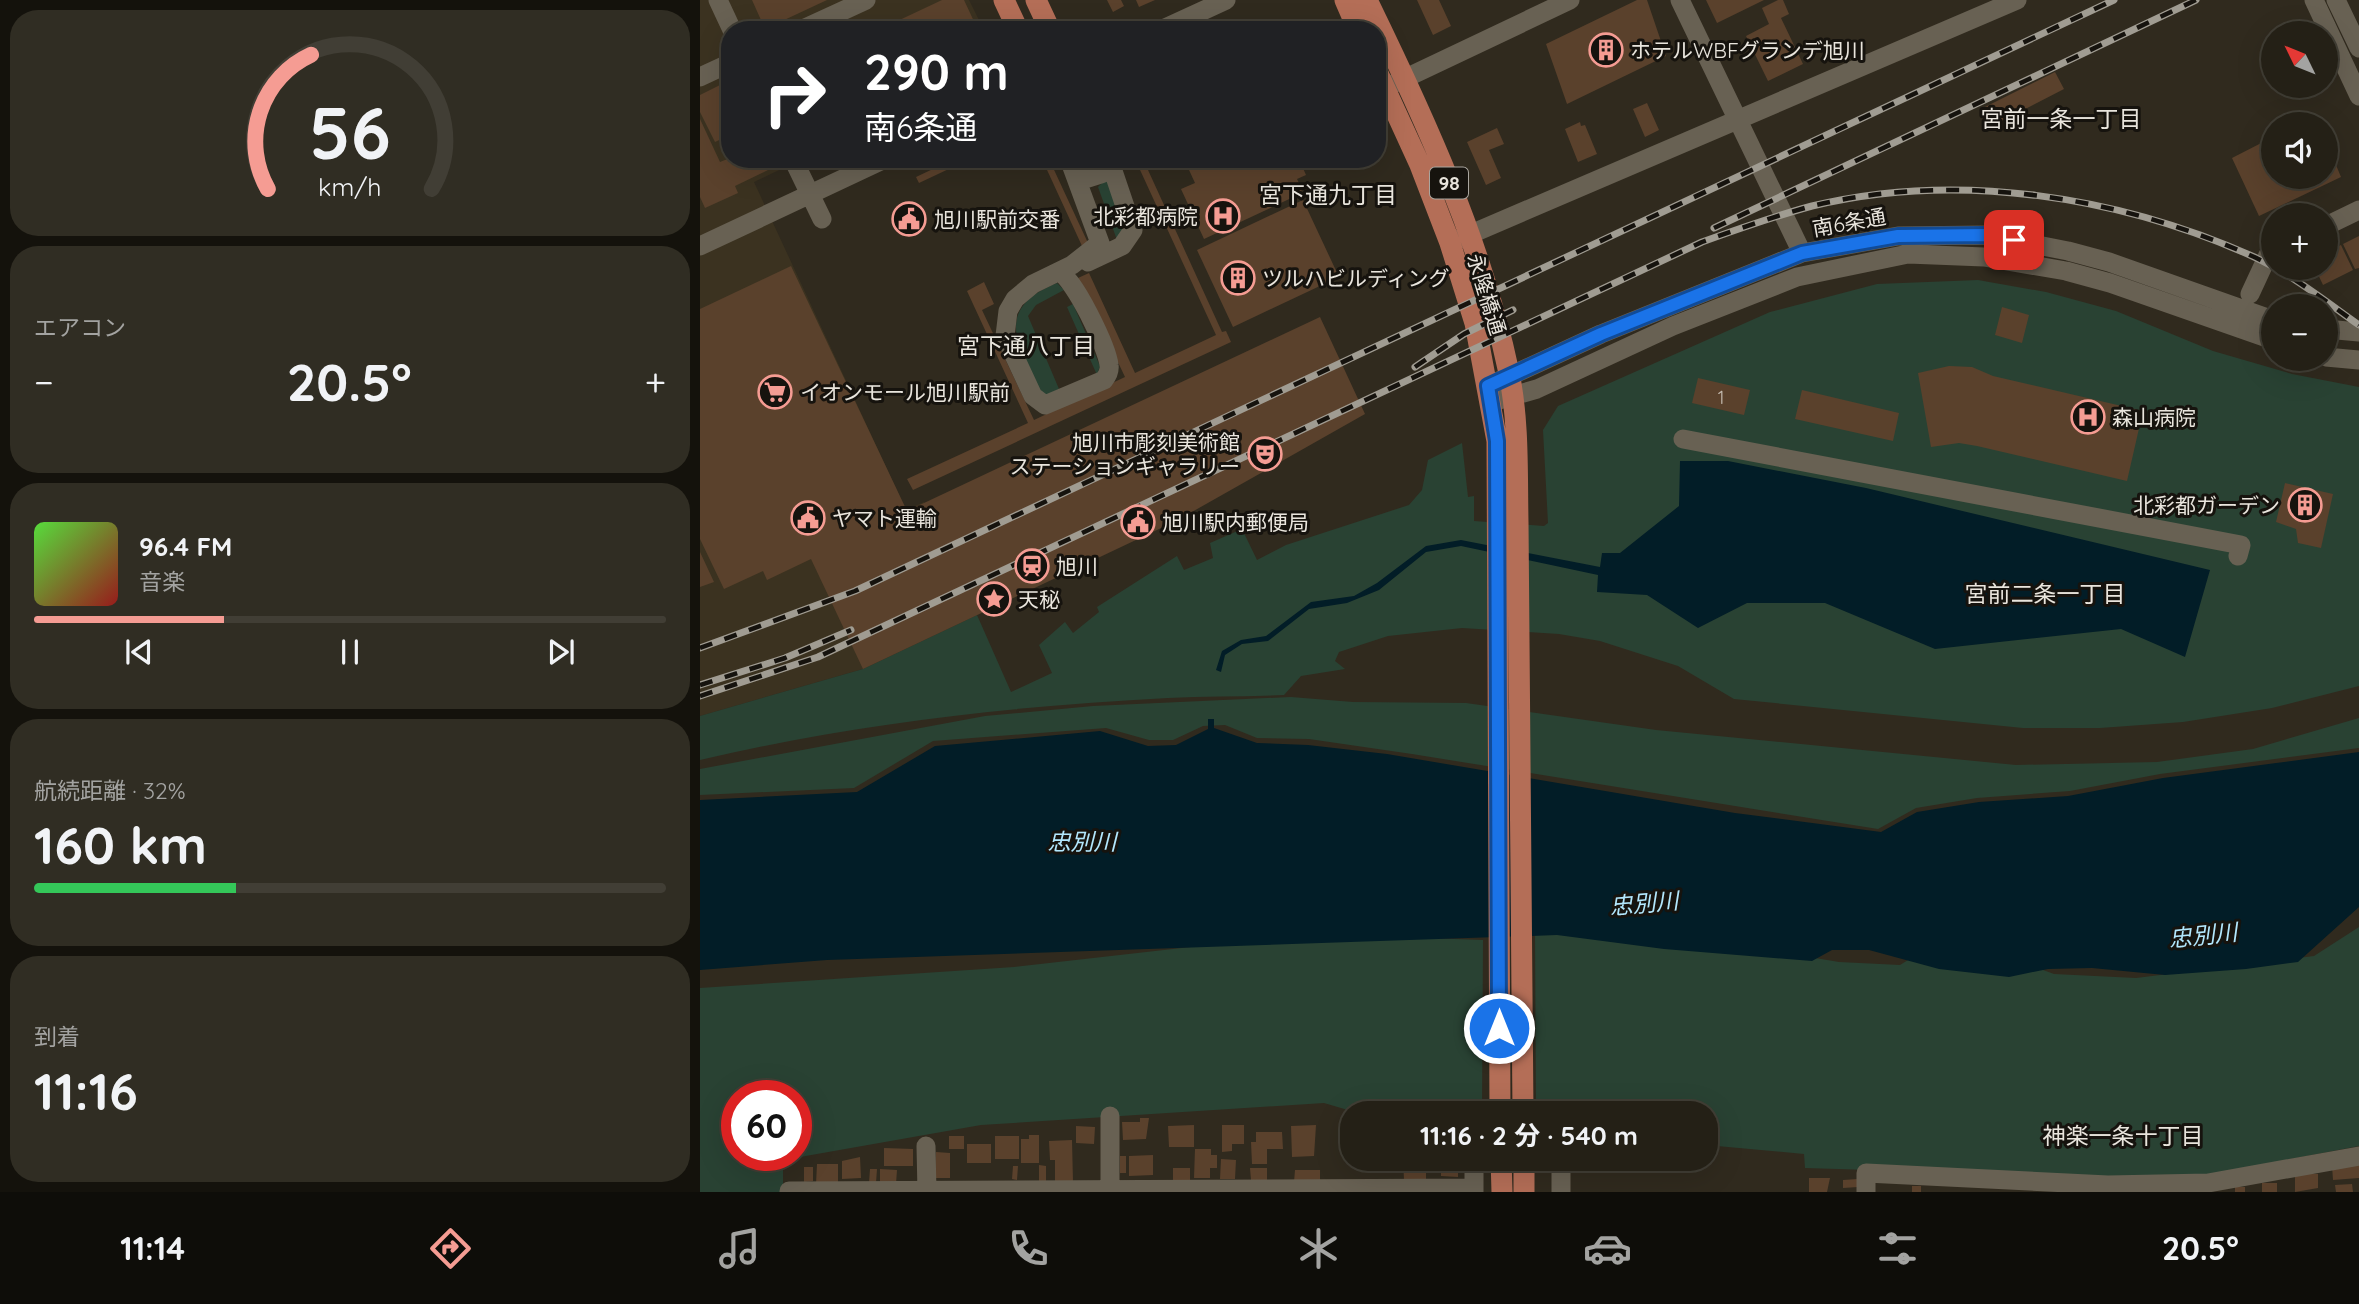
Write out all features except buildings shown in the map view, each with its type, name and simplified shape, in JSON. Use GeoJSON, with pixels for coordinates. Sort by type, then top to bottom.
{"type":"FeatureCollection","features":[{"type":"Feature","properties":{"kind":"main road"},"geometry":{"type":"LineString","coordinates":[[1004,0],[1014,21]]}},
{"type":"Feature","properties":{"kind":"main road"},"geometry":{"type":"LineString","coordinates":[[1036,0],[1046,21]]}},
{"type":"Feature","properties":{"kind":"main road"},"geometry":{"type":"LineString","coordinates":[[1345,0],[1355,21]]}},
{"type":"Feature","properties":{"kind":"main road","name":"永隆橋通"},"geometry":{"type":"LineString","coordinates":[[1367,0],[1377,21]]}},
{"type":"Feature","properties":{"kind":"main road","name":"永隆橋通"},"geometry":{"type":"LineString","coordinates":[[1386,39],[1405,78],[1459,239],[1509,375],[1497,396]]}},
{"type":"Feature","properties":{"kind":"main road","name":"永隆橋通"},"geometry":{"type":"LineString","coordinates":[[1386,90],[1420,165],[1459,239],[1475,323],[1497,396],[1497,441],[1508,519],[1509,642],[1500,1101]]}},
{"type":"Feature","properties":{"kind":"main road","name":"永隆橋通"},"geometry":{"type":"LineString","coordinates":[[1509,686],[1522,1101]]}},
{"type":"Feature","properties":{"kind":"main road"},"geometry":{"type":"LineString","coordinates":[[1501,1171],[1502,1192]]}},
{"type":"Feature","properties":{"kind":"main road"},"geometry":{"type":"LineString","coordinates":[[1524,1171],[1524,1192]]}},
{"type":"Feature","properties":{"kind":"street"},"geometry":{"type":"LineString","coordinates":[[718,0],[728,21]]}},
{"type":"Feature","properties":{"kind":"street"},"geometry":{"type":"LineString","coordinates":[[820,21],[866,0]]}},
{"type":"Feature","properties":{"kind":"street"},"geometry":{"type":"LineString","coordinates":[[1180,21],[1226,0]]}},
{"type":"Feature","properties":{"kind":"street"},"geometry":{"type":"LineString","coordinates":[[1386,79],[1405,78],[1570,0]]}},
{"type":"Feature","properties":{"kind":"street"},"geometry":{"type":"LineString","coordinates":[[1680,0],[1802,253]]}},
{"type":"Feature","properties":{"kind":"street"},"geometry":{"type":"LineString","coordinates":[[2314,0],[2324,21]]}},
{"type":"Feature","properties":{"kind":"street"},"geometry":{"type":"LineString","coordinates":[[2336,0],[2357,39],[2338,43]]}},
{"type":"Feature","properties":{"kind":"street"},"geometry":{"type":"LineString","coordinates":[[1459,239],[2004,2]]}},
{"type":"Feature","properties":{"kind":"street"},"geometry":{"type":"LineString","coordinates":[[2338,52],[2359,96]]}},
{"type":"Feature","properties":{"kind":"street"},"geometry":{"type":"LineString","coordinates":[[700,77],[721,67]]}},
{"type":"Feature","properties":{"kind":"street"},"geometry":{"type":"LineString","coordinates":[[797,168],[821,219]]}},
{"type":"Feature","properties":{"kind":"street"},"geometry":{"type":"LineString","coordinates":[[700,246],[866,168]]}},
{"type":"Feature","properties":{"kind":"street"},"geometry":{"type":"LineString","coordinates":[[1065,276],[1100,243],[1073,168]]}},
{"type":"Feature","properties":{"kind":"street"},"geometry":{"type":"LineString","coordinates":[[1079,181],[1101,174],[1105,168]]}},
{"type":"Feature","properties":{"kind":"street"},"geometry":{"type":"LineString","coordinates":[[1065,276],[1108,357],[1110,372],[1104,380],[1043,405],[1034,396],[1010,348],[1005,336],[1005,324],[1015,299],[1033,284],[1065,276],[1122,246],[1132,233],[1133,223],[1113,168]]}},
{"type":"Feature","properties":{"kind":"street"},"geometry":{"type":"LineString","coordinates":[[2338,220],[2359,210]]}},
{"type":"Feature","properties":{"kind":"street","name":"南6条通"},"geometry":{"type":"LineString","coordinates":[[1509,375],[1601,334],[1802,253],[1898,236],[1987,235],[2109,262],[2261,316]]}},
{"type":"Feature","properties":{"kind":"street","name":"南6条通"},"geometry":{"type":"LineString","coordinates":[[1497,396],[1797,277],[1908,254],[1984,257],[2066,271],[2110,283],[2261,337]]}},
{"type":"Feature","properties":{"kind":"street"},"geometry":{"type":"LineString","coordinates":[[2250,295],[2261,271]]}},
{"type":"Feature","properties":{"kind":"street"},"geometry":{"type":"LineString","coordinates":[[2338,330],[2359,332]]}},
{"type":"Feature","properties":{"kind":"street"},"geometry":{"type":"LineString","coordinates":[[2338,359],[2359,360]]}},
{"type":"Feature","properties":{"kind":"street"},"geometry":{"type":"LineString","coordinates":[[1683,439],[2241,545],[2238,556]]}},
{"type":"Feature","properties":{"kind":"street"},"geometry":{"type":"LineString","coordinates":[[1110,1116],[1110,1190]]}},
{"type":"Feature","properties":{"kind":"street"},"geometry":{"type":"LineString","coordinates":[[926,1146],[927,1192]]}},
{"type":"Feature","properties":{"kind":"street"},"geometry":{"type":"LineString","coordinates":[[1866,1192],[1866,1173],[2108,1188],[2208,1183],[2359,1156]]}},
{"type":"Feature","properties":{"kind":"street"},"geometry":{"type":"LineString","coordinates":[[789,1191],[1474,1190],[1474,1171]]}},
{"type":"Feature","properties":{"kind":"street"},"geometry":{"type":"LineString","coordinates":[[1561,1171],[1561,1192]]}},
{"type":"Feature","properties":{"kind":"shaded area","name":"イオンモール旭川駅前"},"geometry":{"type":"Polygon","coordinates":[[[700,0],[969,0],[980,21],[721,21],[721,168],[783,168],[754,182],[906,510],[924,502],[977,615],[863,669],[700,716],[700,0]]]}},
{"type":"Feature","properties":{"kind":"green space"},"geometry":{"type":"Polygon","coordinates":[[[1106,179],[1127,226],[1117,240],[1098,187],[1106,179]]]}},
{"type":"Feature","properties":{"kind":"green space"},"geometry":{"type":"Polygon","coordinates":[[[1978,280],[2046,292],[2116,311],[2213,351],[2261,365],[2261,371],[2282,371],[2359,387],[2359,686],[2272,708],[2183,722],[2100,728],[2023,728],[1734,699],[1678,666],[1600,641],[1559,634],[1462,628],[1388,636],[1339,652],[1335,661],[1345,669],[1301,676],[1284,695],[1168,698],[932,718],[815,736],[700,760],[700,716],[863,669],[977,615],[1011,692],[1052,673],[1039,645],[1065,622],[1073,633],[1099,612],[1097,607],[1177,556],[1184,570],[1213,558],[1210,543],[1242,529],[1257,560],[1286,545],[1409,505],[1422,490],[1428,460],[1462,443],[1468,497],[1474,496],[1474,521],[1544,526],[1548,523],[1543,430],[1558,406],[1770,312],[1877,284],[1978,280]]]}},
{"type":"Feature","properties":{"kind":"green space"},"geometry":{"type":"Polygon","coordinates":[[[1057,283],[1064,290],[1036,305],[1028,316],[1059,389],[1043,397],[1020,347],[1016,332],[1017,318],[1023,305],[1036,294],[1057,283]]]}},
{"type":"Feature","properties":{"kind":"green space"},"geometry":{"type":"Polygon","coordinates":[[[1073,304],[1100,366],[1097,375],[1067,307],[1073,304]]]}},
{"type":"Feature","properties":{"kind":"green space"},"geometry":{"type":"Polygon","coordinates":[[[1291,697],[1353,702],[1466,703],[1656,730],[2016,765],[2157,762],[2253,749],[2359,718],[2359,748],[2160,774],[2070,791],[1977,798],[1916,808],[1878,829],[1412,754],[1309,739],[1257,738],[1225,725],[1203,726],[1173,740],[1149,740],[1106,728],[933,741],[854,788],[700,795],[700,769],[985,716],[1093,706],[1291,697]]]}},
{"type":"Feature","properties":{"kind":"green space"},"geometry":{"type":"Polygon","coordinates":[[[2359,927],[2359,1146],[2207,1175],[2103,1177],[1805,1168],[1804,1154],[1718,1146],[1718,1101],[1536,1101],[1535,932],[1774,951],[1839,962],[1900,965],[1926,949],[1979,947],[2054,974],[2136,978],[2314,956],[2359,927]]]}},
{"type":"Feature","properties":{"kind":"green space"},"geometry":{"type":"Polygon","coordinates":[[[1371,936],[1483,940],[1482,1101],[1340,1101],[1340,1108],[1324,1103],[981,1125],[812,1155],[812,1080],[721,1080],[721,1171],[783,1171],[783,1192],[700,1192],[700,988],[1014,967],[1217,944],[1371,936]]]}},
{"type":"Feature","properties":{"kind":"water"},"geometry":{"type":"Polygon","coordinates":[[[1680,461],[1728,461],[1866,488],[2210,570],[2185,657],[2121,629],[1935,649],[1825,603],[1747,603],[1698,628],[1647,595],[1597,592],[1598,575],[1461,546],[1426,552],[1379,590],[1347,603],[1309,609],[1268,641],[1242,644],[1225,655],[1221,672],[1216,670],[1222,651],[1241,640],[1266,636],[1311,602],[1354,596],[1377,583],[1426,546],[1461,540],[1600,567],[1602,553],[1620,553],[1679,506],[1680,461]]]}},
{"type":"Feature","properties":{"kind":"water","name":"忠別川"},"geometry":{"type":"Polygon","coordinates":[[[1208,719],[1214,719],[1214,728],[1257,743],[1308,745],[1387,754],[1735,813],[1881,832],[1917,812],[1979,802],[2068,796],[2163,778],[2359,752],[2359,907],[2298,962],[2165,975],[2092,968],[2048,969],[2009,977],[1939,969],[1869,950],[1832,950],[1812,961],[1664,949],[1557,935],[827,960],[700,970],[700,800],[857,792],[935,746],[1100,731],[1148,746],[1176,745],[1208,729],[1208,719]]]}},
{"type":"Feature","properties":{"kind":"railway"},"geometry":{"type":"LineString","coordinates":[[700,648],[855,591],[2114,0]]}},
{"type":"Feature","properties":{"kind":"railway"},"geometry":{"type":"LineString","coordinates":[[1714,228],[2196,0]]}},
{"type":"Feature","properties":{"kind":"railway"},"geometry":{"type":"LineString","coordinates":[[700,696],[818,657],[1702,242],[1812,206],[1867,196],[1923,191],[2036,195],[2092,205],[2201,235],[2252,256],[2294,279],[2359,325]]}},
{"type":"Feature","properties":{"kind":"railway"},"geometry":{"type":"LineString","coordinates":[[1415,367],[1464,334],[1513,310]]}},
{"type":"Feature","properties":{"kind":"railway"},"geometry":{"type":"LineString","coordinates":[[700,685],[785,658],[851,630]]}},
{"type":"Feature","properties":{"kind":"place","name":"ホテルWBFグランデ旭川"},"geometry":{"type":"Point","coordinates":[1606,50]}},
{"type":"Feature","properties":{"kind":"place","name":"北彩都病院"},"geometry":{"type":"Point","coordinates":[1223,216]}},
{"type":"Feature","properties":{"kind":"place","name":"旭川駅前交番"},"geometry":{"type":"Point","coordinates":[909,219]}},
{"type":"Feature","properties":{"kind":"place","name":"ツルハビルディング"},"geometry":{"type":"Point","coordinates":[1238,278]}},
{"type":"Feature","properties":{"kind":"place","name":"イオンモール旭川駅前"},"geometry":{"type":"Point","coordinates":[775,392]}},
{"type":"Feature","properties":{"kind":"place","name":"森山病院"},"geometry":{"type":"Point","coordinates":[2088,417]}},
{"type":"Feature","properties":{"kind":"place","name":"旭川市彫刻美術館 ステーションギャラリー"},"geometry":{"type":"Point","coordinates":[1265,454]}},
{"type":"Feature","properties":{"kind":"place","name":"北彩都ガーデン"},"geometry":{"type":"Point","coordinates":[2305,505]}},
{"type":"Feature","properties":{"kind":"place","name":"ヤマト運輸"},"geometry":{"type":"Point","coordinates":[808,518]}},
{"type":"Feature","properties":{"kind":"place","name":"旭川駅内郵便局"},"geometry":{"type":"Point","coordinates":[1138,522]}},
{"type":"Feature","properties":{"kind":"place","name":"旭川"},"geometry":{"type":"Point","coordinates":[1032,566]}},
{"type":"Feature","properties":{"kind":"place","name":"天秘"},"geometry":{"type":"Point","coordinates":[994,599]}},
{"type":"Feature","properties":{"kind":"district","name":"宮前一条一丁目"},"geometry":{"type":"Point","coordinates":[2061,118]}},
{"type":"Feature","properties":{"kind":"district","name":"宮下通九丁目"},"geometry":{"type":"Point","coordinates":[1328,194]}},
{"type":"Feature","properties":{"kind":"district","name":"宮下通八丁目"},"geometry":{"type":"Point","coordinates":[1026,345]}},
{"type":"Feature","properties":{"kind":"district","name":"宮前二条一丁目"},"geometry":{"type":"Point","coordinates":[2045,593]}},
{"type":"Feature","properties":{"kind":"district","name":"神楽一条十丁目"},"geometry":{"type":"Point","coordinates":[2123,1135]}},
{"type":"Feature","properties":{"kind":"route"},"geometry":{"type":"LineString","coordinates":[[1499,1028],[1497,441],[1488,386],[1601,334],[1802,253],[1898,236],[1987,235],[2014,240]]}}]}
